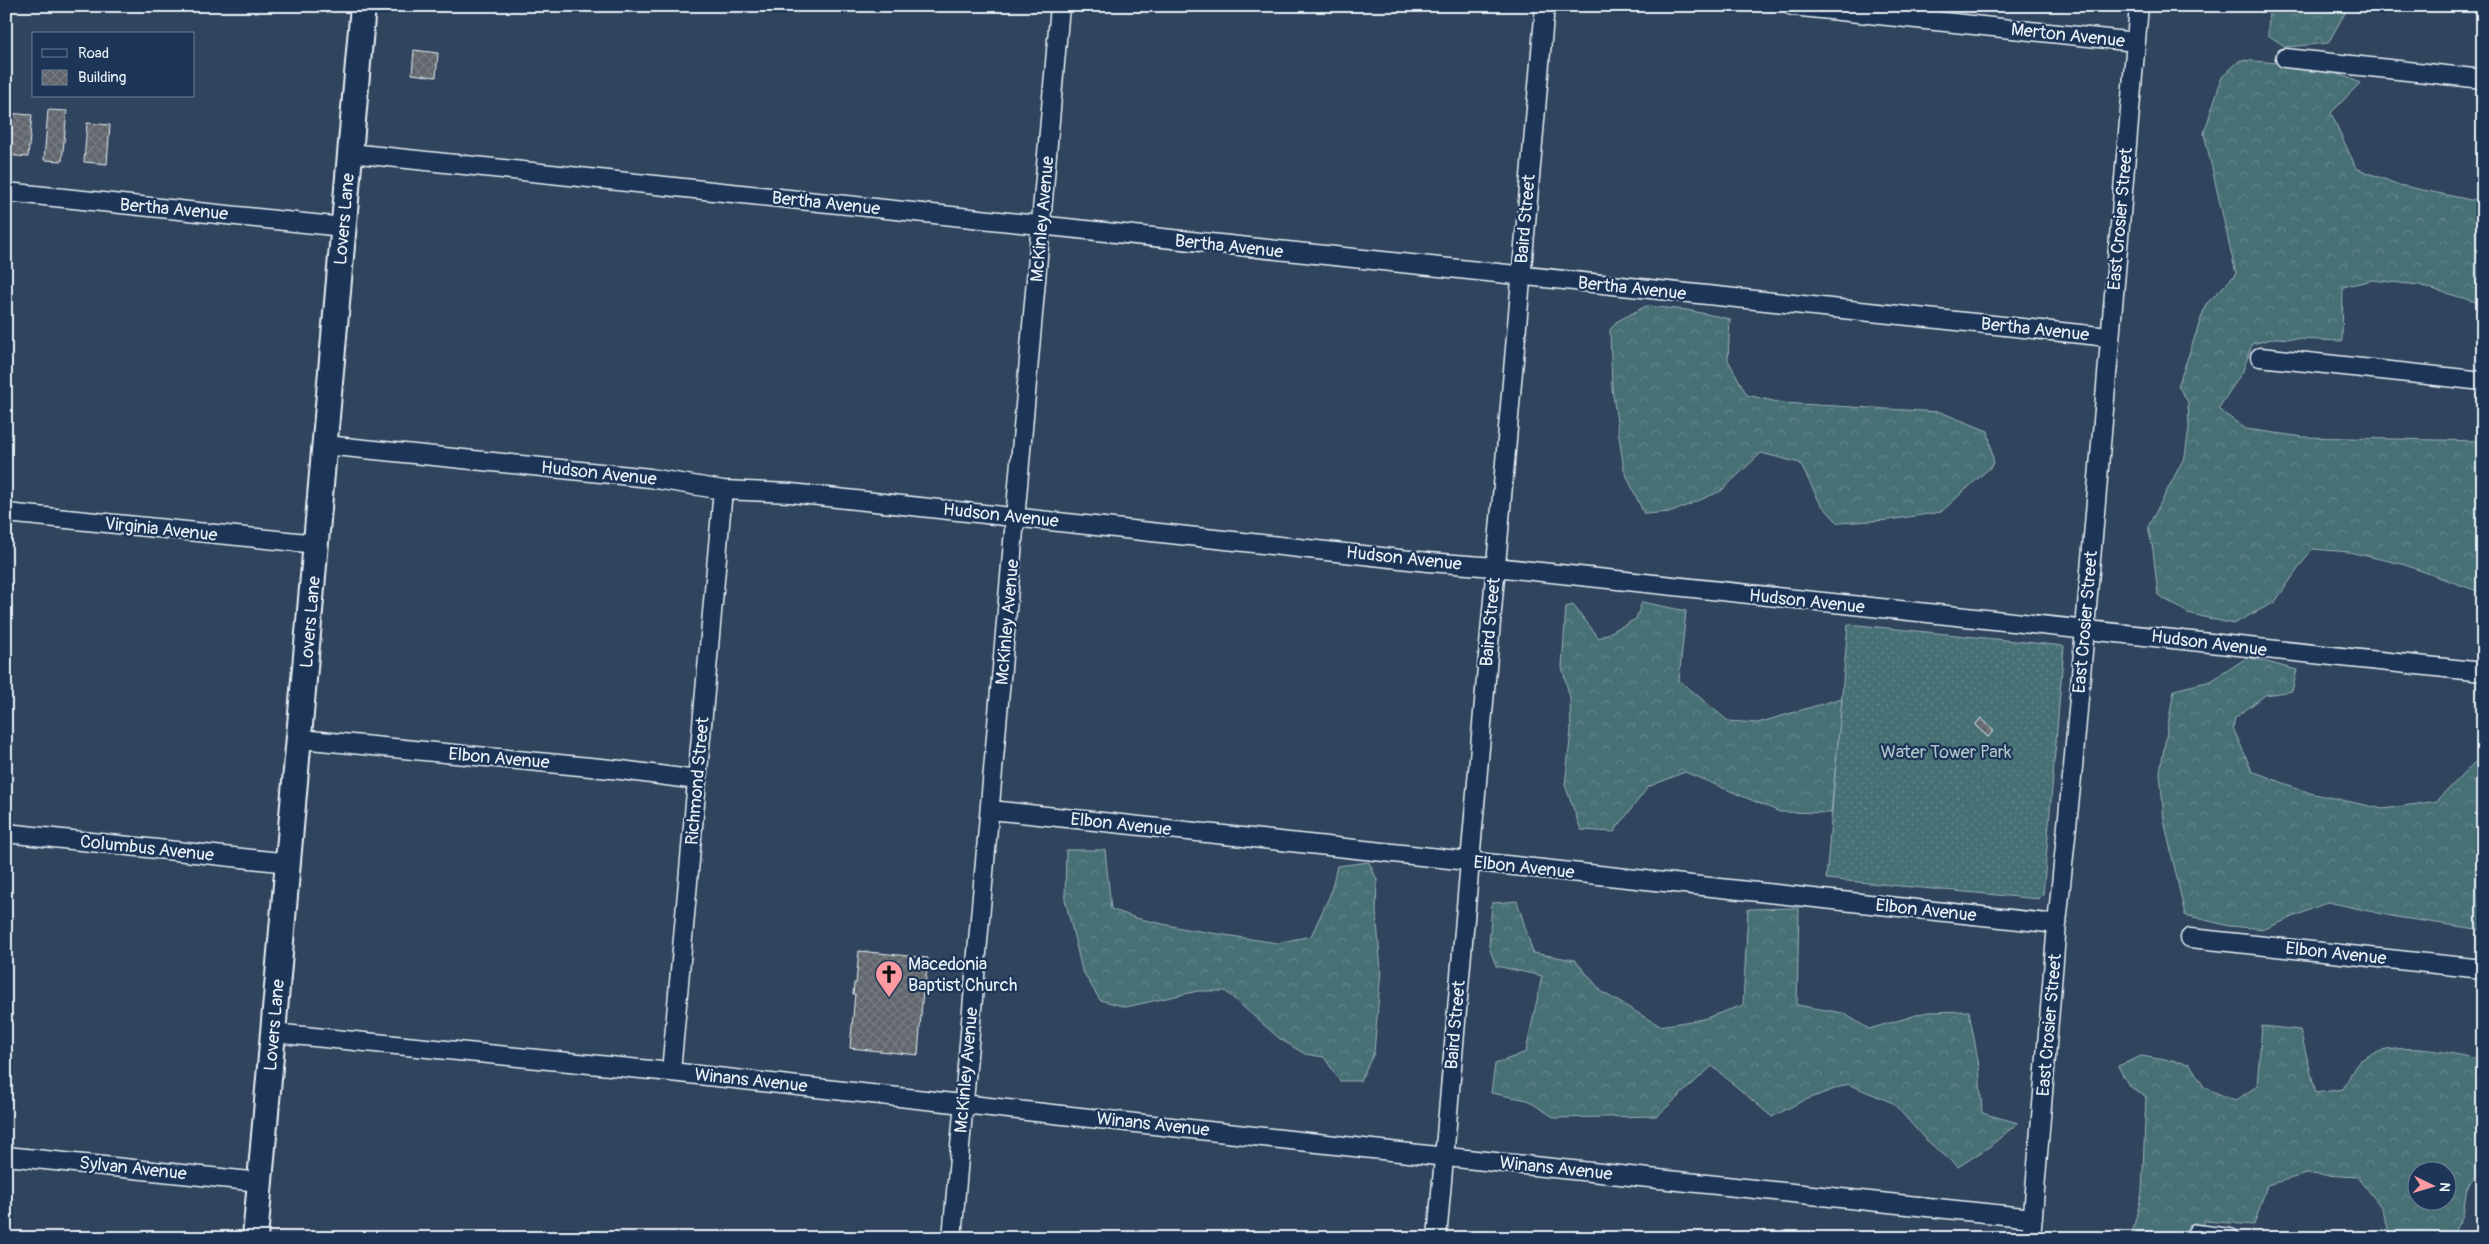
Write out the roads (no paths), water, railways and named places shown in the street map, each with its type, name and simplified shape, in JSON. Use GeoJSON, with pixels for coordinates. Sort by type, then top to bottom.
{"type":"FeatureCollection","features":[{"type":"Feature","properties":{"kind":"street","name":"Lovers Lane"},"geometry":{"type":"LineString","coordinates":[[255,1238],[326,444],[342,227],[363,6]]}},
{"type":"Feature","properties":{"kind":"street","name":"McKinley Avenue"},"geometry":{"type":"LineString","coordinates":[[952,1238],[1060,6]]}},
{"type":"Feature","properties":{"kind":"street","name":"Baird Street"},"geometry":{"type":"LineString","coordinates":[[1437,1238],[1544,6]]}},
{"type":"Feature","properties":{"kind":"street","name":"Merton Avenue"},"geometry":{"type":"LineString","coordinates":[[1792,6],[2136,42]]}},
{"type":"Feature","properties":{"kind":"street","name":"East Crosier Street"},"geometry":{"type":"LineString","coordinates":[[2031,1238],[2057,924],[2139,6]]}},
{"type":"Feature","properties":{"kind":"street"},"geometry":{"type":"LineString","coordinates":[[2285,58],[2483,79]]}},
{"type":"Feature","properties":{"kind":"street","name":"Bertha Avenue"},"geometry":{"type":"LineString","coordinates":[[350,153],[2109,336]]}},
{"type":"Feature","properties":{"kind":"street","name":"Bertha Avenue"},"geometry":{"type":"LineString","coordinates":[[6,192],[342,227]]}},
{"type":"Feature","properties":{"kind":"street"},"geometry":{"type":"LineString","coordinates":[[2260,358],[2483,381]]}},
{"type":"Feature","properties":{"kind":"street","name":"Hudson Avenue"},"geometry":{"type":"LineString","coordinates":[[326,444],[650,478],[723,490],[791,493],[1016,516],[1428,562],[1495,567],[2483,672]]}},
{"type":"Feature","properties":{"kind":"street","name":"Richmond Street"},"geometry":{"type":"LineString","coordinates":[[671,1072],[723,490]]}},
{"type":"Feature","properties":{"kind":"street","name":"Virginia Avenue"},"geometry":{"type":"LineString","coordinates":[[6,513],[317,544]]}},
{"type":"Feature","properties":{"kind":"street","name":"Elbon Avenue"},"geometry":{"type":"LineString","coordinates":[[300,739],[621,770],[697,780]]}},
{"type":"Feature","properties":{"kind":"street","name":"Elbon Avenue"},"geometry":{"type":"LineString","coordinates":[[991,810],[2057,924]]}},
{"type":"Feature","properties":{"kind":"street","name":"Columbus Avenue"},"geometry":{"type":"LineString","coordinates":[[6,834],[288,863]]}},
{"type":"Feature","properties":{"kind":"street","name":"Elbon Avenue"},"geometry":{"type":"LineString","coordinates":[[2190,938],[2483,968]]}},
{"type":"Feature","properties":{"kind":"street","name":"Winans Avenue"},"geometry":{"type":"LineString","coordinates":[[273,1033],[671,1072],[1444,1157],[2033,1218]]}},
{"type":"Feature","properties":{"kind":"street","name":"Sylvan Avenue"},"geometry":{"type":"LineString","coordinates":[[6,1156],[260,1182]]}},
{"type":"Feature","properties":{"kind":"street"},"geometry":{"type":"LineString","coordinates":[[2196,1234],[2230,1238]]}},
{"type":"Feature","properties":{"kind":"place","name":"Macedonia Baptist Church"},"geometry":{"type":"Point","coordinates":[889,998]}},
{"type":"Feature","properties":{"kind":"park label","name":"Water Tower Park"},"geometry":{"type":"Point","coordinates":[1946,752]}}]}
